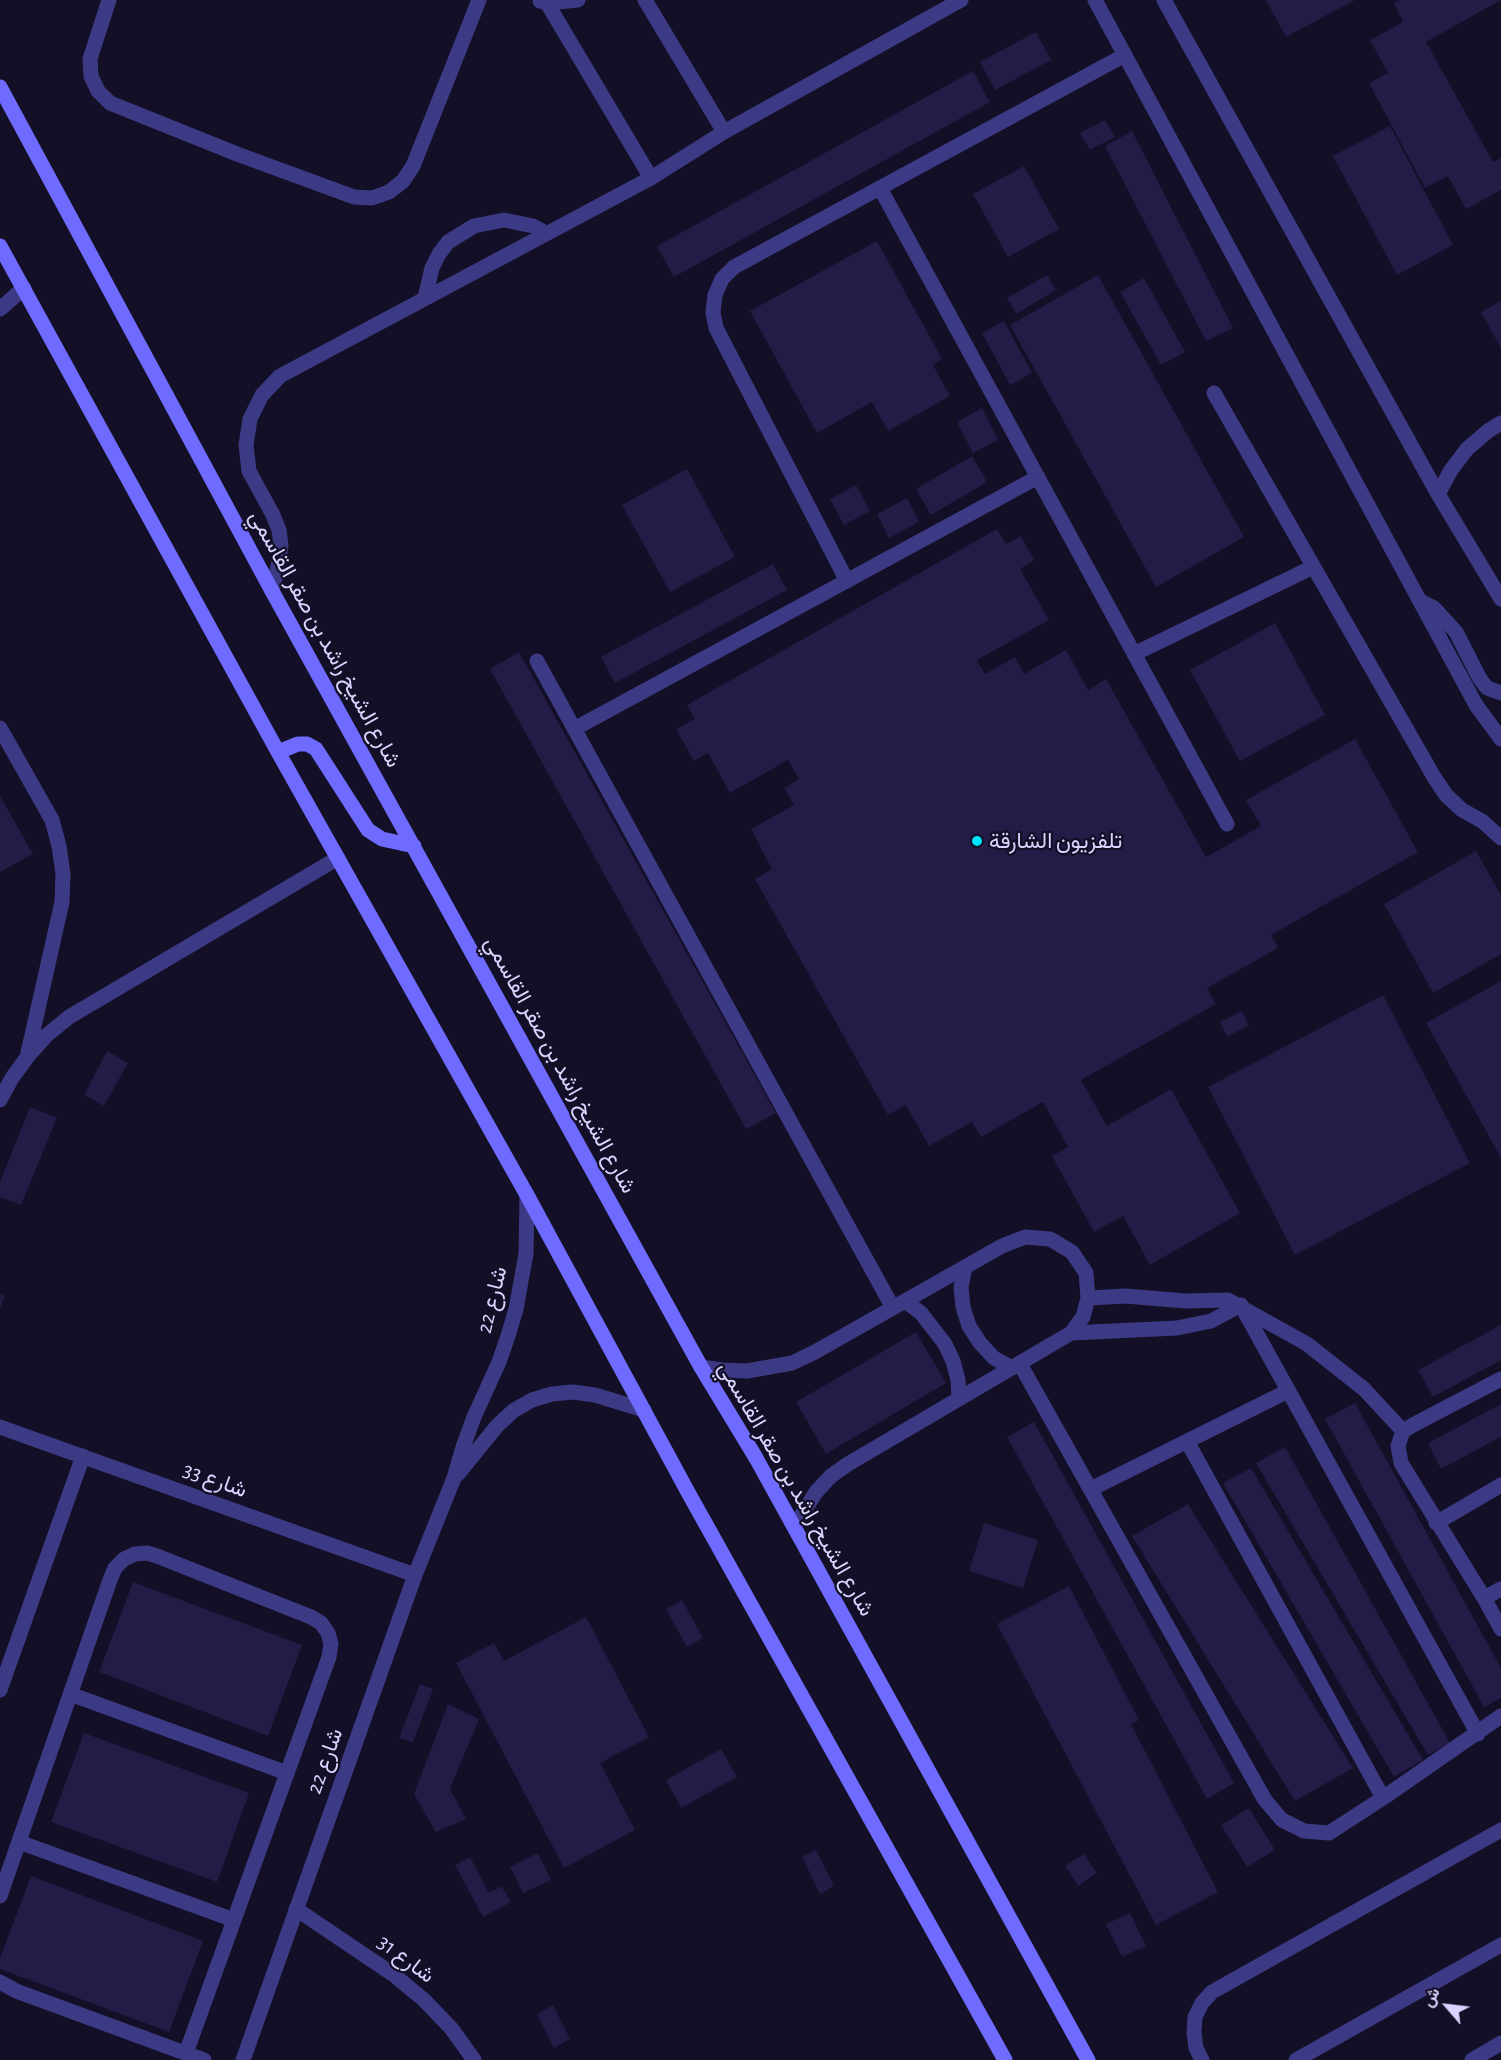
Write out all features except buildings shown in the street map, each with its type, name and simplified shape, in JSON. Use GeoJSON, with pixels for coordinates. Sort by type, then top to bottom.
{"type":"FeatureCollection","features":[{"type":"Feature","properties":{"kind":"main road","name":"شارع الشيخ راشد بن صقر القاسمي"},"geometry":{"type":"LineString","coordinates":[[0,87],[272,591],[701,1366],[756,1458],[1088,2060]]}},
{"type":"Feature","properties":{"kind":"main road"},"geometry":{"type":"LineString","coordinates":[[0,246],[278,752],[527,1195],[695,1504],[1005,2060]]}},
{"type":"Feature","properties":{"kind":"main road"},"geometry":{"type":"LineString","coordinates":[[278,752],[298,744],[307,744],[316,749],[368,830],[382,839],[414,846]]}},
{"type":"Feature","properties":{"kind":"street"},"geometry":{"type":"LineString","coordinates":[[109,0],[90,59],[91,76],[98,91],[110,103],[237,154],[354,197],[372,198],[389,192],[404,181],[413,166],[479,0]]}},
{"type":"Feature","properties":{"kind":"street"},"geometry":{"type":"LineString","coordinates":[[542,1],[578,0]]}},
{"type":"Feature","properties":{"kind":"street"},"geometry":{"type":"LineString","coordinates":[[645,0],[724,132]]}},
{"type":"Feature","properties":{"kind":"street"},"geometry":{"type":"LineString","coordinates":[[272,591],[281,546],[279,530],[249,471],[246,444],[250,419],[262,395],[280,376],[651,178],[724,132],[961,0]]}},
{"type":"Feature","properties":{"kind":"street"},"geometry":{"type":"LineString","coordinates":[[1095,0],[1476,705],[1501,739]]}},
{"type":"Feature","properties":{"kind":"street"},"geometry":{"type":"LineString","coordinates":[[1164,0],[1438,494],[1501,599]]}},
{"type":"Feature","properties":{"kind":"street"},"geometry":{"type":"LineString","coordinates":[[542,1],[651,178]]}},
{"type":"Feature","properties":{"kind":"street"},"geometry":{"type":"LineString","coordinates":[[848,581],[716,328],[712,312],[715,295],[722,279],[734,267],[1125,55]]}},
{"type":"Feature","properties":{"kind":"street"},"geometry":{"type":"LineString","coordinates":[[879,188],[1227,824]]}},
{"type":"Feature","properties":{"kind":"street"},"geometry":{"type":"LineString","coordinates":[[425,298],[432,268],[439,254],[448,242],[467,230],[488,222],[504,220],[533,226],[546,233]]}},
{"type":"Feature","properties":{"kind":"street"},"geometry":{"type":"LineString","coordinates":[[0,309],[24,288]]}},
{"type":"Feature","properties":{"kind":"street"},"geometry":{"type":"LineString","coordinates":[[1214,393],[1434,777],[1446,795],[1462,810],[1482,821],[1501,838]]}},
{"type":"Feature","properties":{"kind":"street"},"geometry":{"type":"LineString","coordinates":[[1438,494],[1451,470],[1467,449],[1501,423]]}},
{"type":"Feature","properties":{"kind":"street"},"geometry":{"type":"LineString","coordinates":[[574,729],[1038,477]]}},
{"type":"Feature","properties":{"kind":"street"},"geometry":{"type":"LineString","coordinates":[[1134,654],[1313,567]]}},
{"type":"Feature","properties":{"kind":"street"},"geometry":{"type":"LineString","coordinates":[[1419,600],[1434,608],[1446,619],[1456,632],[1487,688],[1501,693]]}},
{"type":"Feature","properties":{"kind":"street"},"geometry":{"type":"LineString","coordinates":[[537,661],[899,1304],[921,1313],[945,1344],[958,1380],[959,1399]]}},
{"type":"Feature","properties":{"kind":"street"},"geometry":{"type":"LineString","coordinates":[[0,728],[52,820],[63,874],[62,902],[27,1056]]}},
{"type":"Feature","properties":{"kind":"street"},"geometry":{"type":"LineString","coordinates":[[0,1100],[27,1056],[69,1017],[338,858]]}},
{"type":"Feature","properties":{"kind":"street","name":"شارع 22"},"geometry":{"type":"LineString","coordinates":[[243,2060],[415,1575],[454,1478],[474,1417],[499,1362],[516,1309],[526,1254],[527,1195]]}},
{"type":"Feature","properties":{"kind":"street"},"geometry":{"type":"LineString","coordinates":[[701,1366],[747,1371],[792,1363],[1002,1246],[1025,1237],[1050,1239],[1071,1252],[1086,1273],[1088,1298],[1083,1317],[1071,1333],[866,1452],[831,1476],[816,1492],[794,1527]]}},
{"type":"Feature","properties":{"kind":"street"},"geometry":{"type":"LineString","coordinates":[[965,1267],[962,1297],[969,1326],[980,1344],[994,1358],[1016,1366],[1091,1489],[1265,1800],[1277,1815],[1304,1832],[1329,1833],[1478,1734],[1501,1716]]}},
{"type":"Feature","properties":{"kind":"street"},"geometry":{"type":"LineString","coordinates":[[1088,1298],[1126,1296],[1195,1302],[1228,1300],[1241,1305],[1308,1344],[1364,1389],[1403,1431]]}},
{"type":"Feature","properties":{"kind":"street"},"geometry":{"type":"LineString","coordinates":[[1071,1333],[1177,1328],[1211,1321],[1241,1305]]}},
{"type":"Feature","properties":{"kind":"street"},"geometry":{"type":"LineString","coordinates":[[1241,1305],[1478,1734]]}},
{"type":"Feature","properties":{"kind":"street"},"geometry":{"type":"LineString","coordinates":[[1501,1379],[1403,1431],[1398,1446],[1401,1463],[1501,1629]]}},
{"type":"Feature","properties":{"kind":"street"},"geometry":{"type":"LineString","coordinates":[[1091,1489],[1288,1391]]}},
{"type":"Feature","properties":{"kind":"street","name":"شارع 22"},"geometry":{"type":"LineString","coordinates":[[454,1478],[496,1426],[513,1411],[531,1400],[552,1394],[573,1392],[595,1395],[644,1410]]}},
{"type":"Feature","properties":{"kind":"street","name":"شارع 33"},"geometry":{"type":"LineString","coordinates":[[0,1427],[415,1575]]}},
{"type":"Feature","properties":{"kind":"street"},"geometry":{"type":"LineString","coordinates":[[1187,1441],[1383,1798]]}},
{"type":"Feature","properties":{"kind":"street"},"geometry":{"type":"LineString","coordinates":[[0,1690],[83,1456]]}},
{"type":"Feature","properties":{"kind":"street"},"geometry":{"type":"LineString","coordinates":[[1436,1523],[1501,1485]]}},
{"type":"Feature","properties":{"kind":"street"},"geometry":{"type":"LineString","coordinates":[[0,1896],[115,1568],[124,1559],[135,1554],[147,1553],[157,1556],[321,1623],[328,1633],[331,1644],[329,1657],[186,2053]]}},
{"type":"Feature","properties":{"kind":"street"},"geometry":{"type":"LineString","coordinates":[[1484,1598],[1501,1589]]}},
{"type":"Feature","properties":{"kind":"street"},"geometry":{"type":"LineString","coordinates":[[70,1694],[287,1773]]}},
{"type":"Feature","properties":{"kind":"street"},"geometry":{"type":"LineString","coordinates":[[1202,2060],[1196,2048],[1194,2032],[1196,2017],[1202,2003],[1212,1992],[1501,1830]]}},
{"type":"Feature","properties":{"kind":"street"},"geometry":{"type":"LineString","coordinates":[[19,1842],[234,1920]]}},
{"type":"Feature","properties":{"kind":"street","name":"شارع 31"},"geometry":{"type":"LineString","coordinates":[[296,1910],[394,1975],[424,2000],[451,2028],[474,2060]]}},
{"type":"Feature","properties":{"kind":"street"},"geometry":{"type":"LineString","coordinates":[[1296,2060],[1501,1945]]}},
{"type":"Feature","properties":{"kind":"street"},"geometry":{"type":"LineString","coordinates":[[0,1982],[204,2060]]}},
{"type":"Feature","properties":{"kind":"street"},"geometry":{"type":"LineString","coordinates":[[1472,2060],[1501,2043]]}},
{"type":"Feature","properties":{"kind":"place","name":"تلفزيون الشارقة"},"geometry":{"type":"Point","coordinates":[977,841]}}]}
